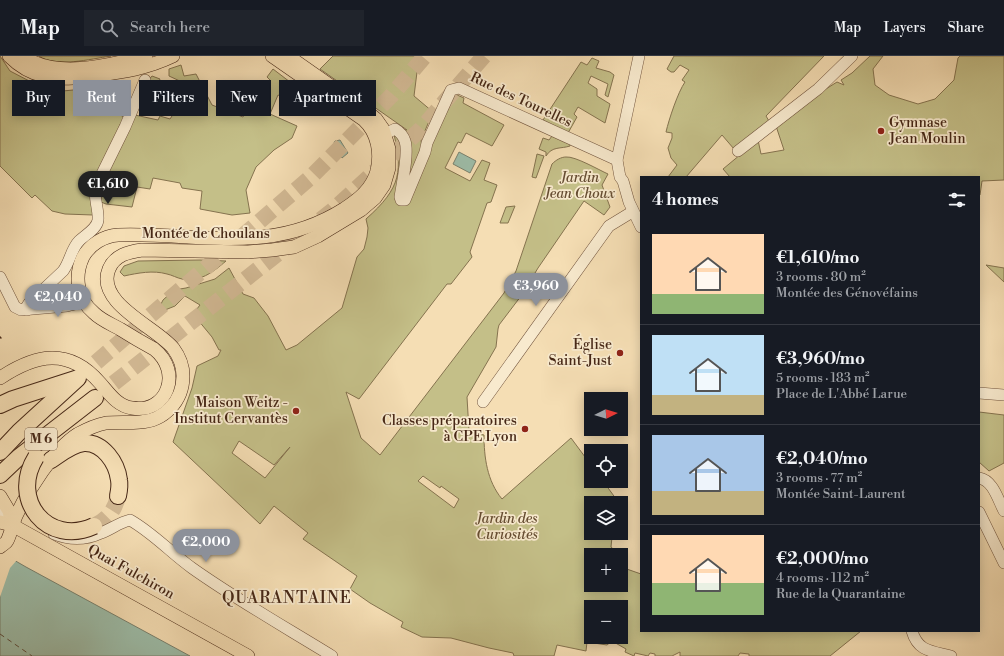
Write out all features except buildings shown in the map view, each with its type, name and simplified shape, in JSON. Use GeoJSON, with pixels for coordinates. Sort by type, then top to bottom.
{"type":"FeatureCollection","features":[{"type":"Feature","properties":{"kind":"highway","name":"M 6"},"geometry":{"type":"LineString","coordinates":[[0,405],[13,399],[78,378],[19,432],[0,452]]}},
{"type":"Feature","properties":{"kind":"highway","name":"M 6"},"geometry":{"type":"LineString","coordinates":[[0,476],[19,457],[90,401],[43,459]]}},
{"type":"Feature","properties":{"kind":"highway"},"geometry":{"type":"LineString","coordinates":[[94,526],[78,531],[62,530],[50,525],[36,514],[30,503],[27,483],[29,470],[43,459],[78,444],[84,443],[94,445],[107,454],[115,466],[119,481],[118,496]]}},
{"type":"Feature","properties":{"kind":"main road"},"geometry":{"type":"LineString","coordinates":[[9,56],[33,73],[47,77],[64,78],[134,70],[156,64],[173,56]]}},
{"type":"Feature","properties":{"kind":"main road"},"geometry":{"type":"LineString","coordinates":[[23,56],[46,67],[66,69],[102,65],[146,56]]}},
{"type":"Feature","properties":{"kind":"main road","name":"Montée de Choulans"},"geometry":{"type":"LineString","coordinates":[[84,302],[78,280],[82,259],[89,249],[104,238],[114,235],[128,234],[239,239],[278,235],[308,227],[337,213],[358,199],[369,187],[375,175],[378,158],[377,141],[370,126],[364,120],[272,56]]}},
{"type":"Feature","properties":{"kind":"main road","name":"Montée de Choulans"},"geometry":{"type":"LineString","coordinates":[[0,547],[7,542],[6,523],[22,505],[36,480],[43,459],[76,436],[98,425],[140,422],[158,418],[170,409],[180,393],[183,373],[180,360],[176,352],[168,342],[120,304],[111,295],[107,278],[114,260],[124,253],[136,251],[248,252],[294,247],[307,242],[360,210],[373,201],[380,193],[387,180],[390,168],[389,149],[385,134],[376,119],[366,110],[288,56]]}},
{"type":"Feature","properties":{"kind":"main road"},"geometry":{"type":"LineString","coordinates":[[0,378],[18,367],[30,362],[47,358],[62,358],[76,363],[84,368],[97,379],[113,398],[122,405],[132,408],[142,408],[152,406],[159,401],[167,390],[169,381],[169,370],[164,359],[154,349],[94,313],[84,302]]}},
{"type":"Feature","properties":{"kind":"main road"},"geometry":{"type":"LineString","coordinates":[[0,496],[9,511],[6,523]]}},
{"type":"Feature","properties":{"kind":"main road","name":"Quai Fulchiron"},"geometry":{"type":"LineString","coordinates":[[6,523],[68,555],[248,656]]}},
{"type":"Feature","properties":{"kind":"street"},"geometry":{"type":"LineString","coordinates":[[640,56],[617,160],[620,177],[623,181],[632,212],[640,225]]}},
{"type":"Feature","properties":{"kind":"street"},"geometry":{"type":"LineString","coordinates":[[738,151],[818,89],[852,56]]}},
{"type":"Feature","properties":{"kind":"street","name":"Rue des Tourelles"},"geometry":{"type":"LineString","coordinates":[[385,134],[395,129],[400,132],[405,142],[405,164],[400,197],[401,200],[405,200],[425,152],[427,143],[450,90],[459,88],[617,160]]}},
{"type":"Feature","properties":{"kind":"street"},"geometry":{"type":"LineString","coordinates":[[27,310],[29,303],[68,265],[72,251],[78,242],[97,224],[98,219],[95,194],[96,186],[139,94]]}},
{"type":"Feature","properties":{"kind":"street"},"geometry":{"type":"LineString","coordinates":[[483,402],[609,226],[632,212]]}},
{"type":"Feature","properties":{"kind":"street"},"geometry":{"type":"LineString","coordinates":[[0,277],[15,307],[21,310],[67,306],[84,302]]}},
{"type":"Feature","properties":{"kind":"street"},"geometry":{"type":"LineString","coordinates":[[980,393],[1004,395]]}},
{"type":"Feature","properties":{"kind":"street"},"geometry":{"type":"LineString","coordinates":[[980,478],[984,479],[990,484],[1004,511]]}},
{"type":"Feature","properties":{"kind":"street"},"geometry":{"type":"LineString","coordinates":[[22,505],[32,520],[47,531],[63,538],[74,539],[100,534],[120,522],[130,520],[141,526],[191,568],[332,656]]}},
{"type":"Feature","properties":{"kind":"street","name":"Quai Fulchiron"},"geometry":{"type":"LineString","coordinates":[[0,513],[6,523]]}},
{"type":"Feature","properties":{"kind":"street"},"geometry":{"type":"LineString","coordinates":[[980,514],[1004,563]]}},
{"type":"Feature","properties":{"kind":"street"},"geometry":{"type":"LineString","coordinates":[[68,555],[74,539]]}},
{"type":"Feature","properties":{"kind":"street"},"geometry":{"type":"LineString","coordinates":[[912,632],[917,643],[925,650],[950,656]]}},
{"type":"Feature","properties":{"kind":"green space"},"geometry":{"type":"Polygon","coordinates":[[[0,56],[10,71],[27,80],[12,80],[12,116],[65,116],[65,91],[73,90],[73,116],[122,116],[125,118],[107,157],[93,215],[65,214],[52,211],[35,195],[32,198],[0,166],[0,56]]]}},
{"type":"Feature","properties":{"kind":"green space"},"geometry":{"type":"Polygon","coordinates":[[[39,56],[111,56],[74,62],[64,62],[46,60],[39,56]]]}},
{"type":"Feature","properties":{"kind":"green space"},"geometry":{"type":"Polygon","coordinates":[[[333,56],[419,56],[414,96],[433,112],[421,140],[422,149],[453,96],[457,95],[464,98],[463,103],[504,125],[492,146],[466,133],[461,143],[458,142],[445,168],[470,181],[482,160],[490,163],[484,180],[497,185],[491,202],[487,203],[470,252],[472,257],[451,284],[447,284],[359,399],[346,392],[361,438],[380,455],[504,293],[516,271],[552,164],[564,157],[570,157],[581,161],[608,174],[602,185],[610,207],[604,215],[584,201],[538,268],[523,293],[530,275],[521,296],[499,325],[496,347],[467,397],[469,431],[484,435],[487,468],[497,492],[502,499],[571,438],[584,456],[584,488],[608,488],[614,496],[584,496],[584,540],[612,540],[612,548],[584,548],[584,592],[628,592],[628,569],[640,574],[640,632],[860,632],[830,656],[749,656],[749,654],[740,653],[738,656],[680,656],[680,652],[672,656],[655,656],[655,654],[650,653],[648,656],[635,653],[634,656],[625,652],[626,649],[617,644],[628,644],[628,600],[584,600],[584,644],[587,644],[586,651],[557,645],[554,656],[514,656],[513,653],[451,638],[422,637],[401,627],[403,622],[370,603],[350,589],[357,576],[303,539],[308,533],[274,506],[260,524],[173,442],[192,388],[197,366],[218,356],[221,350],[219,350],[212,337],[193,314],[200,305],[185,296],[175,306],[165,310],[161,304],[163,300],[174,290],[215,279],[229,268],[243,294],[254,298],[268,316],[286,350],[297,345],[342,308],[357,257],[364,249],[368,228],[366,219],[387,198],[397,178],[398,156],[392,127],[407,130],[376,108],[376,80],[336,80],[320,69],[333,56]],[[239,441],[232,453],[265,478],[290,447],[274,465],[239,441]],[[423,476],[418,481],[454,508],[459,499],[441,486],[440,488],[423,476]]]}},
{"type":"Feature","properties":{"kind":"green space"},"geometry":{"type":"Polygon","coordinates":[[[674,56],[824,56],[766,116],[769,121],[734,149],[722,135],[687,176],[669,176],[677,165],[671,158],[668,148],[672,138],[672,133],[666,132],[674,106],[685,82],[682,80],[689,70],[680,65],[674,72],[667,69],[674,56]]]}},
{"type":"Feature","properties":{"kind":"green space","name":"Gymnase Jean Moulin"},"geometry":{"type":"Polygon","coordinates":[[[870,56],[883,56],[873,69],[875,85],[889,95],[918,104],[935,99],[954,80],[958,58],[960,56],[1004,56],[1004,180],[982,181],[980,195],[980,176],[729,176],[723,169],[758,140],[761,154],[784,150],[776,126],[810,99],[837,82],[844,85],[841,80],[852,73],[870,56]]]}},
{"type":"Feature","properties":{"kind":"green space"},"geometry":{"type":"Polygon","coordinates":[[[592,58],[599,61],[596,68],[610,72],[614,75],[608,97],[605,95],[608,84],[591,76],[588,83],[597,89],[597,96],[610,104],[605,123],[578,107],[574,114],[577,117],[568,133],[543,120],[581,62],[587,65],[592,58]]]}},
{"type":"Feature","properties":{"kind":"green space"},"geometry":{"type":"Polygon","coordinates":[[[181,65],[184,76],[196,74],[199,80],[178,80],[169,76],[169,69],[181,65]]]}},
{"type":"Feature","properties":{"kind":"green space"},"geometry":{"type":"Polygon","coordinates":[[[273,69],[287,80],[279,80],[278,95],[271,112],[271,80],[267,77],[273,69]]]}},
{"type":"Feature","properties":{"kind":"green space"},"geometry":{"type":"Polygon","coordinates":[[[152,76],[160,80],[149,80],[152,76]]]}},
{"type":"Feature","properties":{"kind":"green space"},"geometry":{"type":"Polygon","coordinates":[[[208,97],[212,105],[216,107],[216,116],[243,117],[271,116],[271,114],[297,126],[292,138],[274,150],[256,167],[246,190],[250,213],[232,215],[200,209],[202,191],[182,188],[180,183],[153,178],[150,189],[137,187],[132,207],[101,202],[101,186],[135,115],[158,120],[160,116],[170,119],[172,116],[208,116],[208,97]]]}},
{"type":"Feature","properties":{"kind":"green space"},"geometry":{"type":"Polygon","coordinates":[[[552,136],[570,144],[570,146],[554,149],[546,156],[546,152],[539,149],[543,138],[549,140],[552,136]]]}},
{"type":"Feature","properties":{"kind":"green space"},"geometry":{"type":"Polygon","coordinates":[[[537,154],[544,156],[536,178],[532,177],[537,154]]]}},
{"type":"Feature","properties":{"kind":"green space"},"geometry":{"type":"Polygon","coordinates":[[[515,206],[508,223],[500,223],[506,207],[515,206]]]}},
{"type":"Feature","properties":{"kind":"green space"},"geometry":{"type":"Polygon","coordinates":[[[138,261],[226,261],[206,276],[188,280],[169,274],[156,272],[124,276],[120,272],[124,266],[138,261]]]}},
{"type":"Feature","properties":{"kind":"green space"},"geometry":{"type":"Polygon","coordinates":[[[986,265],[1004,268],[1004,282],[986,265]]]}},
{"type":"Feature","properties":{"kind":"green space"},"geometry":{"type":"Polygon","coordinates":[[[980,412],[1004,415],[1004,463],[989,471],[980,463],[980,412]]]}},
{"type":"Feature","properties":{"kind":"shaded area"},"geometry":{"type":"Polygon","coordinates":[[[340,140],[348,153],[342,158],[333,145],[335,141],[340,140]]]}},
{"type":"Feature","properties":{"kind":"shaded area"},"geometry":{"type":"Polygon","coordinates":[[[459,152],[476,161],[470,173],[453,164],[459,152]]]}},
{"type":"Feature","properties":{"kind":"shaded area"},"geometry":{"type":"Polygon","coordinates":[[[0,552],[26,567],[190,656],[0,656],[0,552]]]}},
{"type":"Feature","properties":{"kind":"pier"},"geometry":{"type":"Polygon","coordinates":[[[0,550],[17,560],[10,568],[0,597],[0,550]]]}},
{"type":"Feature","properties":{"kind":"ferry route"},"geometry":{"type":"LineString","coordinates":[[0,634],[32,656]]}},
{"type":"Feature","properties":{"kind":"tunnel"},"geometry":{"type":"LineString","coordinates":[[78,378],[311,177],[391,96],[425,56]]}},
{"type":"Feature","properties":{"kind":"tunnel"},"geometry":{"type":"LineString","coordinates":[[95,398],[333,210],[421,129],[484,56]]}},
{"type":"Feature","properties":{"kind":"tunnel"},"geometry":{"type":"LineString","coordinates":[[94,526],[110,514],[115,506],[118,496]]}},
{"type":"Feature","properties":{"kind":"place","name":"Gymnase Jean Moulin"},"geometry":{"type":"Point","coordinates":[881,131]}},
{"type":"Feature","properties":{"kind":"place","name":"Église Saint-Just"},"geometry":{"type":"Point","coordinates":[620,353]}},
{"type":"Feature","properties":{"kind":"place","name":"Maison Weitz - Institut Cervantès"},"geometry":{"type":"Point","coordinates":[296,411]}},
{"type":"Feature","properties":{"kind":"place","name":"Classes préparatoires à CPE Lyon"},"geometry":{"type":"Point","coordinates":[525,429]}},
{"type":"Feature","properties":{"kind":"district","name":"QUARANTAINE"},"geometry":{"type":"Point","coordinates":[287,598]}},
{"type":"Feature","properties":{"kind":"park label","name":"Jardin Jean Choux"},"geometry":{"type":"Point","coordinates":[580,186]}},
{"type":"Feature","properties":{"kind":"park label","name":"Jardin des Curiosités"},"geometry":{"type":"Point","coordinates":[507,528]}}]}
